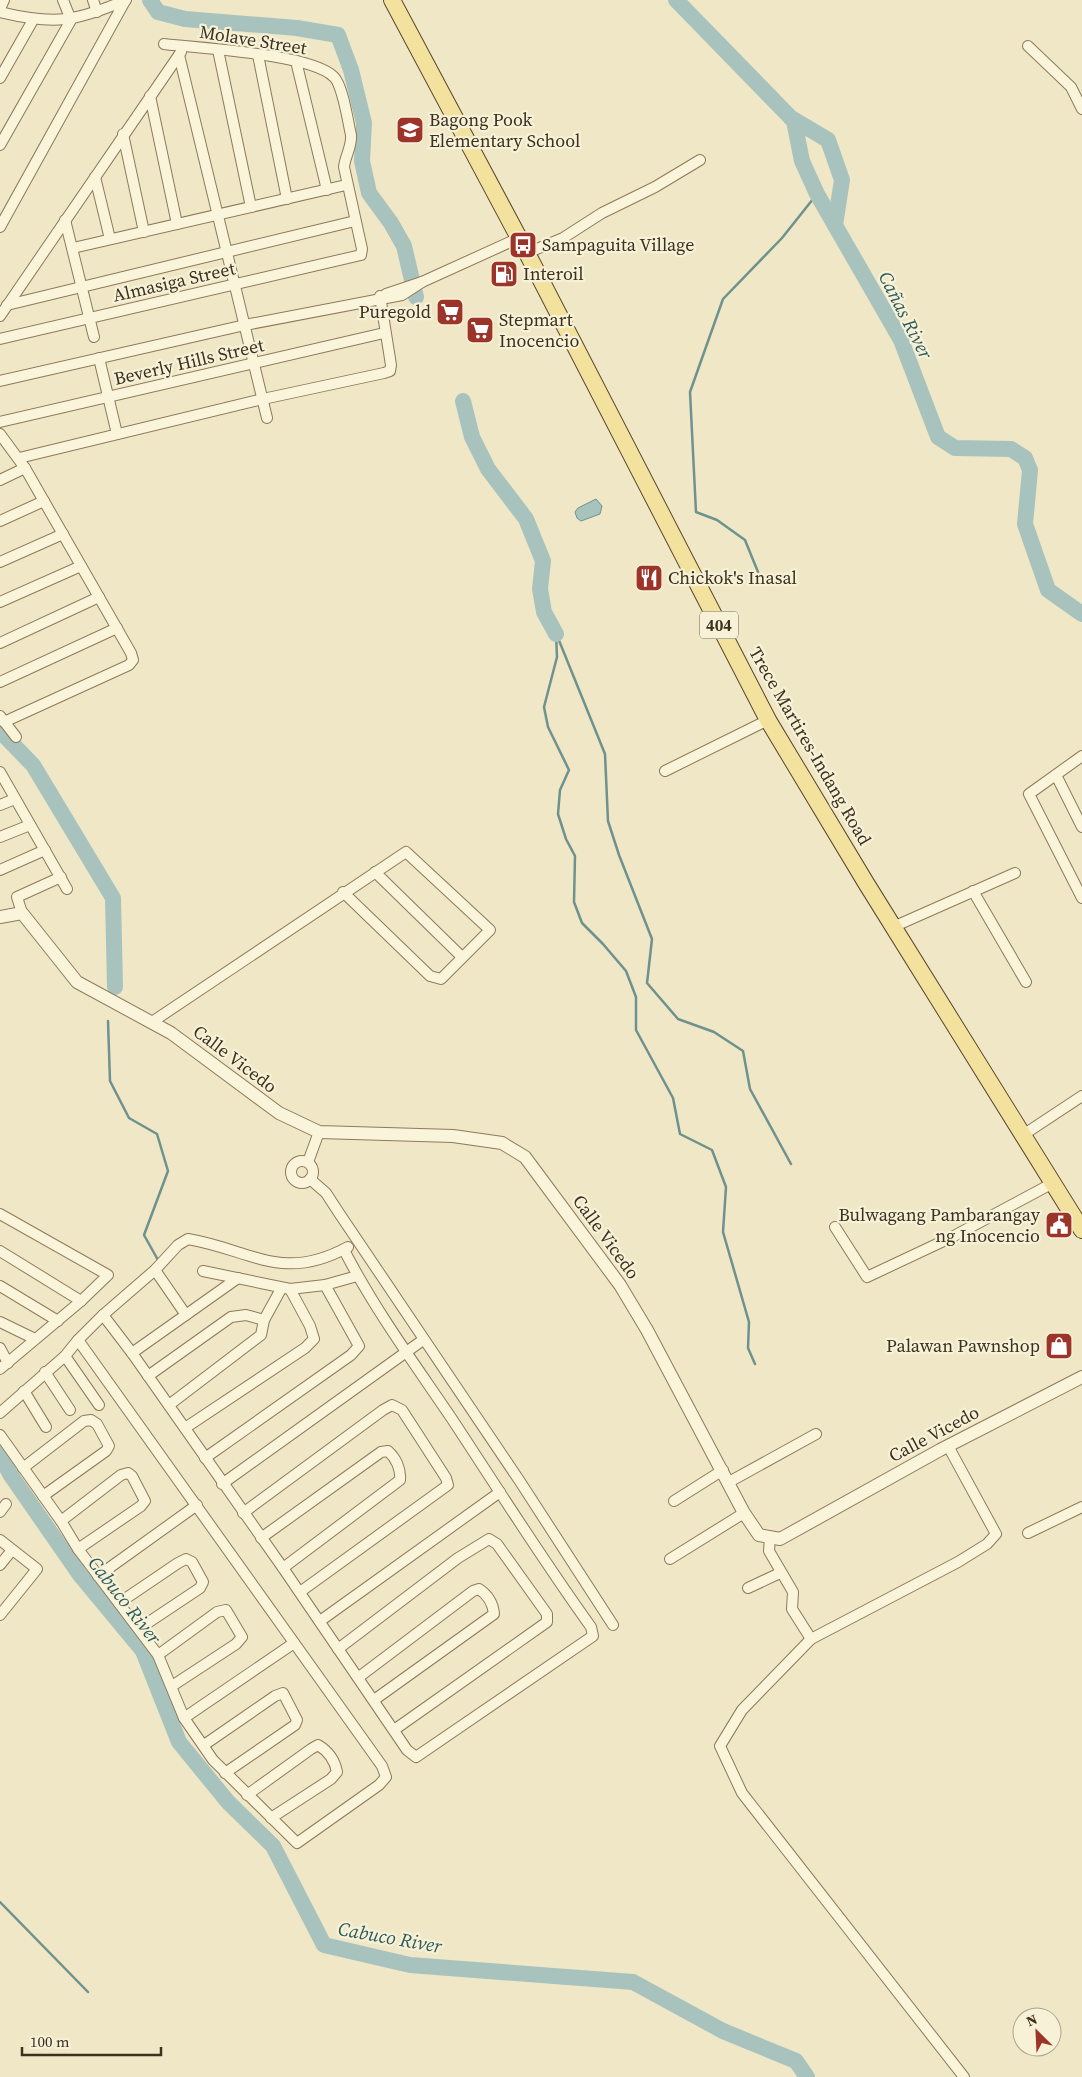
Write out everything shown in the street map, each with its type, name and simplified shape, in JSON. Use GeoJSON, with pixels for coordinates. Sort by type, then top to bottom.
{"type":"FeatureCollection","features":[{"type":"Feature","properties":{"kind":"main road","name":"Trece Martires-Indang Road"},"geometry":{"type":"LineString","coordinates":[[392,0],[527,253],[768,720],[893,927],[1082,1230]]}},
{"type":"Feature","properties":{"kind":"street"},"geometry":{"type":"LineString","coordinates":[[4,0],[0,11],[33,20],[70,20],[97,12],[126,0]]}},
{"type":"Feature","properties":{"kind":"street"},"geometry":{"type":"LineString","coordinates":[[0,145],[70,20],[63,0]]}},
{"type":"Feature","properties":{"kind":"street"},"geometry":{"type":"LineString","coordinates":[[93,0],[97,12]]}},
{"type":"Feature","properties":{"kind":"street"},"geometry":{"type":"LineString","coordinates":[[0,227],[126,0]]}},
{"type":"Feature","properties":{"kind":"street"},"geometry":{"type":"LineString","coordinates":[[0,78],[33,20]]}},
{"type":"Feature","properties":{"kind":"street","name":"Molave Street"},"geometry":{"type":"LineString","coordinates":[[164,44],[308,63],[334,77],[339,84],[352,135],[352,144],[344,167],[346,185]]}},
{"type":"Feature","properties":{"kind":"street"},"geometry":{"type":"LineString","coordinates":[[0,316],[123,134],[186,46]]}},
{"type":"Feature","properties":{"kind":"street"},"geometry":{"type":"LineString","coordinates":[[1028,46],[1071,87],[1082,109]]}},
{"type":"Feature","properties":{"kind":"street"},"geometry":{"type":"LineString","coordinates":[[218,50],[251,207]]}},
{"type":"Feature","properties":{"kind":"street"},"geometry":{"type":"LineString","coordinates":[[179,55],[267,418]]}},
{"type":"Feature","properties":{"kind":"street"},"geometry":{"type":"LineString","coordinates":[[258,55],[287,199]]}},
{"type":"Feature","properties":{"kind":"street"},"geometry":{"type":"LineString","coordinates":[[296,62],[327,190]]}},
{"type":"Feature","properties":{"kind":"street"},"geometry":{"type":"LineString","coordinates":[[150,96],[177,224]]}},
{"type":"Feature","properties":{"kind":"street"},"geometry":{"type":"LineString","coordinates":[[123,134],[144,232]]}},
{"type":"Feature","properties":{"kind":"street"},"geometry":{"type":"LineString","coordinates":[[527,253],[563,238],[602,213],[655,187],[700,160]]}},
{"type":"Feature","properties":{"kind":"street"},"geometry":{"type":"LineString","coordinates":[[95,176],[110,240]]}},
{"type":"Feature","properties":{"kind":"street"},"geometry":{"type":"LineString","coordinates":[[7,305],[355,221],[346,185],[73,248]]}},
{"type":"Feature","properties":{"kind":"street"},"geometry":{"type":"LineString","coordinates":[[65,220],[94,338]]}},
{"type":"Feature","properties":{"kind":"street","name":"Almasiga Street"},"geometry":{"type":"LineString","coordinates":[[0,339],[356,258],[361,255],[362,249],[355,221]]}},
{"type":"Feature","properties":{"kind":"street"},"geometry":{"type":"LineString","coordinates":[[0,381],[245,325],[366,302],[412,287],[519,238]]}},
{"type":"Feature","properties":{"kind":"street"},"geometry":{"type":"LineString","coordinates":[[19,458],[262,399],[390,371],[391,365],[384,333],[380,298]]}},
{"type":"Feature","properties":{"kind":"street","name":"Beverly Hills Street"},"geometry":{"type":"LineString","coordinates":[[0,422],[384,333]]}},
{"type":"Feature","properties":{"kind":"street"},"geometry":{"type":"LineString","coordinates":[[100,358],[117,434]]}},
{"type":"Feature","properties":{"kind":"street"},"geometry":{"type":"LineString","coordinates":[[0,434],[25,468],[117,628],[133,660],[129,665],[2,719],[16,737]]}},
{"type":"Feature","properties":{"kind":"street"},"geometry":{"type":"LineString","coordinates":[[0,480],[25,468]]}},
{"type":"Feature","properties":{"kind":"street"},"geometry":{"type":"LineString","coordinates":[[0,521],[44,501]]}},
{"type":"Feature","properties":{"kind":"street"},"geometry":{"type":"LineString","coordinates":[[0,562],[63,534]]}},
{"type":"Feature","properties":{"kind":"street"},"geometry":{"type":"LineString","coordinates":[[0,602],[81,566]]}},
{"type":"Feature","properties":{"kind":"street"},"geometry":{"type":"LineString","coordinates":[[0,643],[99,597]]}},
{"type":"Feature","properties":{"kind":"street"},"geometry":{"type":"LineString","coordinates":[[0,682],[117,628]]}},
{"type":"Feature","properties":{"kind":"street"},"geometry":{"type":"LineString","coordinates":[[665,771],[768,720]]}},
{"type":"Feature","properties":{"kind":"street"},"geometry":{"type":"LineString","coordinates":[[1081,894],[1029,799],[1029,794],[1082,756]]}},
{"type":"Feature","properties":{"kind":"street"},"geometry":{"type":"LineString","coordinates":[[0,772],[67,888]]}},
{"type":"Feature","properties":{"kind":"street"},"geometry":{"type":"LineString","coordinates":[[1056,775],[1082,827]]}},
{"type":"Feature","properties":{"kind":"street"},"geometry":{"type":"LineString","coordinates":[[0,805],[16,798]]}},
{"type":"Feature","properties":{"kind":"street"},"geometry":{"type":"LineString","coordinates":[[0,838],[30,825]]}},
{"type":"Feature","properties":{"kind":"street"},"geometry":{"type":"LineString","coordinates":[[0,870],[45,850]]}},
{"type":"Feature","properties":{"kind":"street"},"geometry":{"type":"LineString","coordinates":[[152,1022],[343,892],[406,852],[490,930],[441,979],[430,976],[343,892]]}},
{"type":"Feature","properties":{"kind":"street"},"geometry":{"type":"LineString","coordinates":[[375,872],[462,957]]}},
{"type":"Feature","properties":{"kind":"street"},"geometry":{"type":"LineString","coordinates":[[893,927],[1016,873]]}},
{"type":"Feature","properties":{"kind":"street"},"geometry":{"type":"LineString","coordinates":[[0,917],[22,913],[17,897],[61,877]]}},
{"type":"Feature","properties":{"kind":"street"},"geometry":{"type":"LineString","coordinates":[[972,891],[1026,982]]}},
{"type":"Feature","properties":{"kind":"street","name":"Calle Vicedo"},"geometry":{"type":"LineString","coordinates":[[22,913],[77,982],[170,1033],[279,1114],[319,1132],[453,1136],[502,1143],[524,1157],[620,1285],[647,1330],[744,1513],[759,1536],[780,1539],[948,1446],[1082,1377]]}},
{"type":"Feature","properties":{"kind":"street"},"geometry":{"type":"LineString","coordinates":[[1023,1135],[1082,1096]]}},
{"type":"Feature","properties":{"kind":"street"},"geometry":{"type":"LineString","coordinates":[[308,1162],[319,1132]]}},
{"type":"Feature","properties":{"kind":"street"},"geometry":{"type":"LineString","coordinates":[[302,1160],[308,1162],[313,1170],[310,1179],[306,1182],[298,1182],[290,1174],[294,1163],[302,1160]]}},
{"type":"Feature","properties":{"kind":"street"},"geometry":{"type":"LineString","coordinates":[[310,1179],[326,1193],[423,1340],[520,1480],[613,1625]]}},
{"type":"Feature","properties":{"kind":"street"},"geometry":{"type":"LineString","coordinates":[[835,1227],[867,1277],[952,1237],[1053,1183]]}},
{"type":"Feature","properties":{"kind":"street"},"geometry":{"type":"LineString","coordinates":[[0,1214],[108,1275],[81,1301],[4,1366],[0,1348]]}},
{"type":"Feature","properties":{"kind":"street"},"geometry":{"type":"LineString","coordinates":[[0,1413],[65,1356],[103,1315],[155,1270],[178,1245],[188,1239],[276,1263],[291,1265],[309,1262],[344,1250],[358,1242]]}},
{"type":"Feature","properties":{"kind":"street"},"geometry":{"type":"LineString","coordinates":[[103,1315],[132,1352],[222,1484],[300,1592],[407,1750],[416,1757],[592,1636],[591,1627],[550,1571],[500,1492],[404,1353],[344,1250]]}},
{"type":"Feature","properties":{"kind":"street"},"geometry":{"type":"LineString","coordinates":[[0,1251],[81,1301]]}},
{"type":"Feature","properties":{"kind":"street"},"geometry":{"type":"LineString","coordinates":[[155,1270],[186,1315]]}},
{"type":"Feature","properties":{"kind":"street"},"geometry":{"type":"LineString","coordinates":[[203,1271],[285,1289],[325,1285],[358,1276]]}},
{"type":"Feature","properties":{"kind":"street"},"geometry":{"type":"LineString","coordinates":[[132,1352],[238,1278]]}},
{"type":"Feature","properties":{"kind":"street"},"geometry":{"type":"LineString","coordinates":[[205,1458],[351,1355],[359,1346],[325,1285]]}},
{"type":"Feature","properties":{"kind":"street"},"geometry":{"type":"LineString","coordinates":[[0,1286],[58,1320]]}},
{"type":"Feature","properties":{"kind":"street"},"geometry":{"type":"LineString","coordinates":[[169,1405],[261,1335],[264,1320],[285,1289]]}},
{"type":"Feature","properties":{"kind":"street"},"geometry":{"type":"LineString","coordinates":[[185,1428],[305,1348],[314,1339],[310,1326],[285,1289]]}},
{"type":"Feature","properties":{"kind":"street"},"geometry":{"type":"LineString","coordinates":[[148,1376],[231,1317],[246,1314],[264,1320]]}},
{"type":"Feature","properties":{"kind":"street"},"geometry":{"type":"LineString","coordinates":[[0,1322],[35,1339]]}},
{"type":"Feature","properties":{"kind":"street"},"geometry":{"type":"LineString","coordinates":[[0,1435],[61,1521],[78,1549],[140,1628],[158,1655],[184,1718],[225,1773],[296,1843],[379,1785],[386,1777],[382,1766],[78,1340]]}},
{"type":"Feature","properties":{"kind":"street"},"geometry":{"type":"LineString","coordinates":[[222,1484],[423,1340]]}},
{"type":"Feature","properties":{"kind":"street"},"geometry":{"type":"LineString","coordinates":[[65,1356],[99,1405]]}},
{"type":"Feature","properties":{"kind":"street"},"geometry":{"type":"LineString","coordinates":[[45,1372],[70,1410]]}},
{"type":"Feature","properties":{"kind":"street"},"geometry":{"type":"LineString","coordinates":[[24,1391],[46,1427]]}},
{"type":"Feature","properties":{"kind":"street"},"geometry":{"type":"LineString","coordinates":[[243,1513],[383,1410],[392,1405],[402,1410],[446,1478],[448,1485],[300,1592]]}},
{"type":"Feature","properties":{"kind":"street"},"geometry":{"type":"LineString","coordinates":[[22,1468],[84,1421],[91,1420],[97,1424],[109,1446],[106,1451],[43,1496]]}},
{"type":"Feature","properties":{"kind":"street"},"geometry":{"type":"LineString","coordinates":[[729,1482],[816,1434]]}},
{"type":"Feature","properties":{"kind":"street"},"geometry":{"type":"LineString","coordinates":[[948,1446],[996,1534],[987,1544],[958,1562],[811,1639],[742,1710],[720,1746],[742,1792],[964,2077]]}},
{"type":"Feature","properties":{"kind":"street"},"geometry":{"type":"LineString","coordinates":[[261,1538],[381,1452],[388,1451],[393,1456],[401,1472],[400,1480],[283,1568]]}},
{"type":"Feature","properties":{"kind":"street"},"geometry":{"type":"LineString","coordinates":[[674,1501],[722,1470]]}},
{"type":"Feature","properties":{"kind":"street"},"geometry":{"type":"LineString","coordinates":[[61,1521],[122,1475],[128,1473],[136,1482],[145,1501],[141,1506],[78,1549]]}},
{"type":"Feature","properties":{"kind":"street"},"geometry":{"type":"LineString","coordinates":[[320,1621],[500,1492]]}},
{"type":"Feature","properties":{"kind":"street"},"geometry":{"type":"LineString","coordinates":[[98,1576],[197,1505]]}},
{"type":"Feature","properties":{"kind":"street"},"geometry":{"type":"LineString","coordinates":[[1028,1533],[1082,1507]]}},
{"type":"Feature","properties":{"kind":"street"},"geometry":{"type":"LineString","coordinates":[[670,1559],[744,1513]]}},
{"type":"Feature","properties":{"kind":"street"},"geometry":{"type":"LineString","coordinates":[[770,1537],[768,1551],[793,1592],[792,1609],[811,1639]]}},
{"type":"Feature","properties":{"kind":"street"},"geometry":{"type":"LineString","coordinates":[[338,1649],[458,1558],[488,1539],[496,1544],[547,1614],[547,1622],[394,1730]]}},
{"type":"Feature","properties":{"kind":"street"},"geometry":{"type":"LineString","coordinates":[[0,1540],[37,1569],[0,1615]]}},
{"type":"Feature","properties":{"kind":"street"},"geometry":{"type":"LineString","coordinates":[[0,1565],[12,1550]]}},
{"type":"Feature","properties":{"kind":"street"},"geometry":{"type":"LineString","coordinates":[[119,1603],[178,1563],[186,1559],[192,1562],[203,1582],[200,1588],[140,1628]]}},
{"type":"Feature","properties":{"kind":"street"},"geometry":{"type":"LineString","coordinates":[[748,1588],[780,1573]]}},
{"type":"Feature","properties":{"kind":"street"},"geometry":{"type":"LineString","coordinates":[[359,1677],[473,1591],[479,1589],[485,1593],[494,1607],[494,1614],[374,1700]]}},
{"type":"Feature","properties":{"kind":"street"},"geometry":{"type":"LineString","coordinates":[[158,1655],[217,1612],[226,1610],[239,1630],[242,1637],[236,1644],[172,1686]]}},
{"type":"Feature","properties":{"kind":"street"},"geometry":{"type":"LineString","coordinates":[[184,1718],[294,1643]]}},
{"type":"Feature","properties":{"kind":"street"},"geometry":{"type":"LineString","coordinates":[[204,1745],[275,1696],[283,1693],[287,1698],[297,1720],[295,1725],[225,1773]]}},
{"type":"Feature","properties":{"kind":"street"},"geometry":{"type":"LineString","coordinates":[[247,1795],[311,1748],[318,1745],[325,1750],[336,1766],[337,1772],[331,1779],[271,1818]]}},
{"type":"Feature","properties":{"kind":"water"},"geometry":{"type":"Polygon","coordinates":[[[596,499],[602,506],[600,514],[581,521],[577,518],[575,512],[578,508],[596,499]]]}},
{"type":"Feature","properties":{"kind":"waterway"},"geometry":{"type":"LineString","coordinates":[[150,0],[158,12],[185,19],[297,28],[338,35],[351,70],[364,123],[362,161],[369,193],[391,223],[404,246],[416,297]]}},
{"type":"Feature","properties":{"kind":"waterway","name":"Cañas River"},"geometry":{"type":"LineString","coordinates":[[676,0],[794,121],[802,161],[817,194],[901,340],[938,437],[955,448],[1011,449],[1025,458],[1030,470],[1025,524],[1048,590],[1082,614]]}},
{"type":"Feature","properties":{"kind":"waterway"},"geometry":{"type":"LineString","coordinates":[[791,118],[828,140],[842,180],[835,225]]}},
{"type":"Feature","properties":{"kind":"waterway"},"geometry":{"type":"LineString","coordinates":[[758,572],[745,540],[717,520],[696,512],[690,392],[723,299],[782,238],[817,194]]}},
{"type":"Feature","properties":{"kind":"waterway"},"geometry":{"type":"LineString","coordinates":[[463,401],[472,437],[488,469],[526,519],[543,561],[540,589],[544,612],[556,634]]}},
{"type":"Feature","properties":{"kind":"waterway"},"geometry":{"type":"LineString","coordinates":[[556,634],[557,657],[544,707],[548,727],[569,770],[560,790],[558,814],[566,839],[575,856],[574,902],[582,923],[626,971],[636,997],[636,1030],[673,1098],[680,1134],[712,1150],[726,1187],[723,1232],[749,1322],[748,1348],[755,1364]]}},
{"type":"Feature","properties":{"kind":"waterway"},"geometry":{"type":"LineString","coordinates":[[558,638],[605,754],[608,821],[619,855],[652,939],[647,983],[678,1019],[714,1032],[743,1051],[750,1089],[791,1164]]}},
{"type":"Feature","properties":{"kind":"waterway"},"geometry":{"type":"LineString","coordinates":[[0,731],[33,765],[113,898],[115,987]]}},
{"type":"Feature","properties":{"kind":"waterway"},"geometry":{"type":"LineString","coordinates":[[108,1021],[110,1081],[129,1118],[157,1134],[168,1171],[144,1235],[158,1260]]}},
{"type":"Feature","properties":{"kind":"waterway","name":"Cabuco River"},"geometry":{"type":"LineString","coordinates":[[0,1454],[10,1474],[80,1575],[143,1651],[179,1742],[228,1802],[273,1846],[324,1945],[410,1965],[633,1982],[723,2031],[796,2061],[807,2077]]}},
{"type":"Feature","properties":{"kind":"waterway"},"geometry":{"type":"LineString","coordinates":[[0,1902],[88,1992]]}},
{"type":"Feature","properties":{"kind":"place","name":"Bagong Pook Elementary School"},"geometry":{"type":"Point","coordinates":[410,130]}},
{"type":"Feature","properties":{"kind":"place","name":"Sampaguita Village"},"geometry":{"type":"Point","coordinates":[523,245]}},
{"type":"Feature","properties":{"kind":"place","name":"Interoil"},"geometry":{"type":"Point","coordinates":[504,274]}},
{"type":"Feature","properties":{"kind":"place","name":"Puregold"},"geometry":{"type":"Point","coordinates":[450,312]}},
{"type":"Feature","properties":{"kind":"place","name":"Stepmart Inocencio"},"geometry":{"type":"Point","coordinates":[480,330]}},
{"type":"Feature","properties":{"kind":"place","name":"Chickok's Inasal"},"geometry":{"type":"Point","coordinates":[649,578]}},
{"type":"Feature","properties":{"kind":"place","name":"Bulwagang Pambarangay ng Inocencio"},"geometry":{"type":"Point","coordinates":[1059,1225]}},
{"type":"Feature","properties":{"kind":"place","name":"Palawan Pawnshop"},"geometry":{"type":"Point","coordinates":[1059,1346]}}]}
